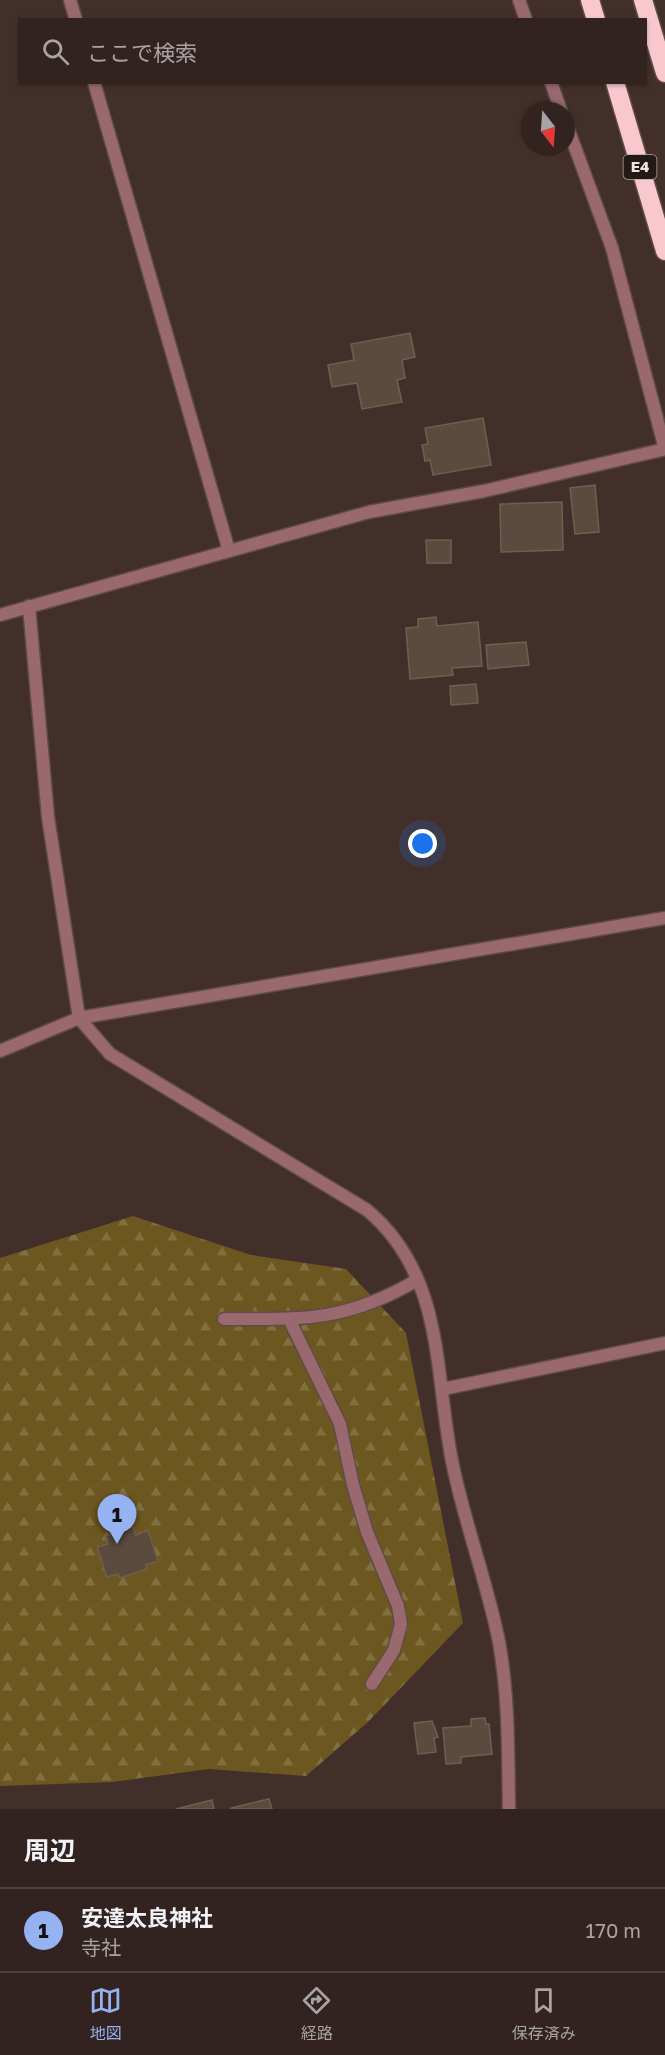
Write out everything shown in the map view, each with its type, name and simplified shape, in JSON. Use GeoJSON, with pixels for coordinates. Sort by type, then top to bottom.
{"type":"FeatureCollection","features":[{"type":"Feature","properties":{"kind":"highway"},"geometry":{"type":"LineString","coordinates":[[590,0],[595,18]]}},
{"type":"Feature","properties":{"kind":"highway"},"geometry":{"type":"LineString","coordinates":[[643,0],[665,73]]}},
{"type":"Feature","properties":{"kind":"highway","name":"E4"},"geometry":{"type":"LineString","coordinates":[[616,84],[665,250]]}},
{"type":"Feature","properties":{"kind":"street"},"geometry":{"type":"LineString","coordinates":[[70,0],[75,18]]}},
{"type":"Feature","properties":{"kind":"street"},"geometry":{"type":"LineString","coordinates":[[519,0],[525,18]]}},
{"type":"Feature","properties":{"kind":"street"},"geometry":{"type":"LineString","coordinates":[[95,84],[229,551]]}},
{"type":"Feature","properties":{"kind":"street"},"geometry":{"type":"LineString","coordinates":[[551,84],[558,102]]}},
{"type":"Feature","properties":{"kind":"street"},"geometry":{"type":"LineString","coordinates":[[0,615],[369,512],[484,491],[665,449],[612,248],[575,147]]}},
{"type":"Feature","properties":{"kind":"street"},"geometry":{"type":"LineString","coordinates":[[29,606],[48,817],[79,1018],[110,1054],[367,1210],[389,1229],[404,1251],[417,1280],[431,1318],[452,1461],[503,1664],[507,1705],[510,1809]]}},
{"type":"Feature","properties":{"kind":"street"},"geometry":{"type":"LineString","coordinates":[[0,1051],[79,1018],[665,918]]}},
{"type":"Feature","properties":{"kind":"street"},"geometry":{"type":"LineString","coordinates":[[224,1319],[289,1319],[332,1316],[353,1311],[417,1280]]}},
{"type":"Feature","properties":{"kind":"street"},"geometry":{"type":"LineString","coordinates":[[289,1319],[340,1424],[353,1485],[367,1532],[398,1606],[401,1624],[394,1650],[372,1684]]}},
{"type":"Feature","properties":{"kind":"street"},"geometry":{"type":"LineString","coordinates":[[443,1389],[665,1343]]}},
{"type":"Feature","properties":{"kind":"green space"},"geometry":{"type":"Polygon","coordinates":[[[133,1216],[251,1255],[346,1269],[406,1333],[463,1623],[368,1722],[306,1776],[209,1769],[112,1782],[0,1786],[0,1258],[133,1216]]]}},
{"type":"Feature","properties":{"kind":"building"},"geometry":{"type":"Polygon","coordinates":[[[410,333],[415,357],[402,360],[405,378],[397,380],[402,402],[362,409],[357,383],[332,387],[328,365],[354,360],[351,344],[410,333]]]}},
{"type":"Feature","properties":{"kind":"building"},"geometry":{"type":"Polygon","coordinates":[[[483,418],[491,465],[433,475],[430,460],[425,461],[422,445],[428,444],[425,428],[483,418]]]}},
{"type":"Feature","properties":{"kind":"building"},"geometry":{"type":"Polygon","coordinates":[[[595,485],[599,532],[575,534],[570,488],[595,485]]]}},
{"type":"Feature","properties":{"kind":"building"},"geometry":{"type":"Polygon","coordinates":[[[562,502],[563,550],[501,552],[500,504],[562,502]]]}},
{"type":"Feature","properties":{"kind":"building"},"geometry":{"type":"Polygon","coordinates":[[[426,540],[451,540],[451,563],[427,563],[426,540]]]}},
{"type":"Feature","properties":{"kind":"building"},"geometry":{"type":"Polygon","coordinates":[[[436,617],[437,626],[478,622],[482,666],[452,668],[453,675],[410,679],[406,628],[418,627],[418,619],[436,617]]]}},
{"type":"Feature","properties":{"kind":"building"},"geometry":{"type":"Polygon","coordinates":[[[526,642],[529,665],[488,669],[486,645],[526,642]]]}},
{"type":"Feature","properties":{"kind":"building"},"geometry":{"type":"Polygon","coordinates":[[[476,684],[478,703],[451,705],[450,686],[476,684]]]}},
{"type":"Feature","properties":{"kind":"building"},"geometry":{"type":"Polygon","coordinates":[[[133,1527],[136,1535],[148,1530],[158,1561],[146,1565],[147,1569],[120,1578],[118,1574],[107,1577],[97,1547],[108,1544],[106,1536],[133,1527]]]}},
{"type":"Feature","properties":{"kind":"building"},"geometry":{"type":"Polygon","coordinates":[[[485,1718],[486,1724],[489,1724],[492,1754],[461,1757],[461,1763],[446,1764],[443,1728],[471,1726],[471,1719],[485,1718]]]}},
{"type":"Feature","properties":{"kind":"building"},"geometry":{"type":"Polygon","coordinates":[[[432,1721],[438,1737],[434,1738],[436,1752],[418,1754],[414,1723],[432,1721]]]}},
{"type":"Feature","properties":{"kind":"building"},"geometry":{"type":"Polygon","coordinates":[[[269,1799],[272,1809],[231,1809],[231,1808],[269,1799]]]}},
{"type":"Feature","properties":{"kind":"building"},"geometry":{"type":"Polygon","coordinates":[[[212,1800],[214,1809],[176,1809],[212,1800]]]}},
{"type":"Feature","properties":{"kind":"place","name":"安達太良神社"},"geometry":{"type":"Point","coordinates":[117,1544]}}]}
